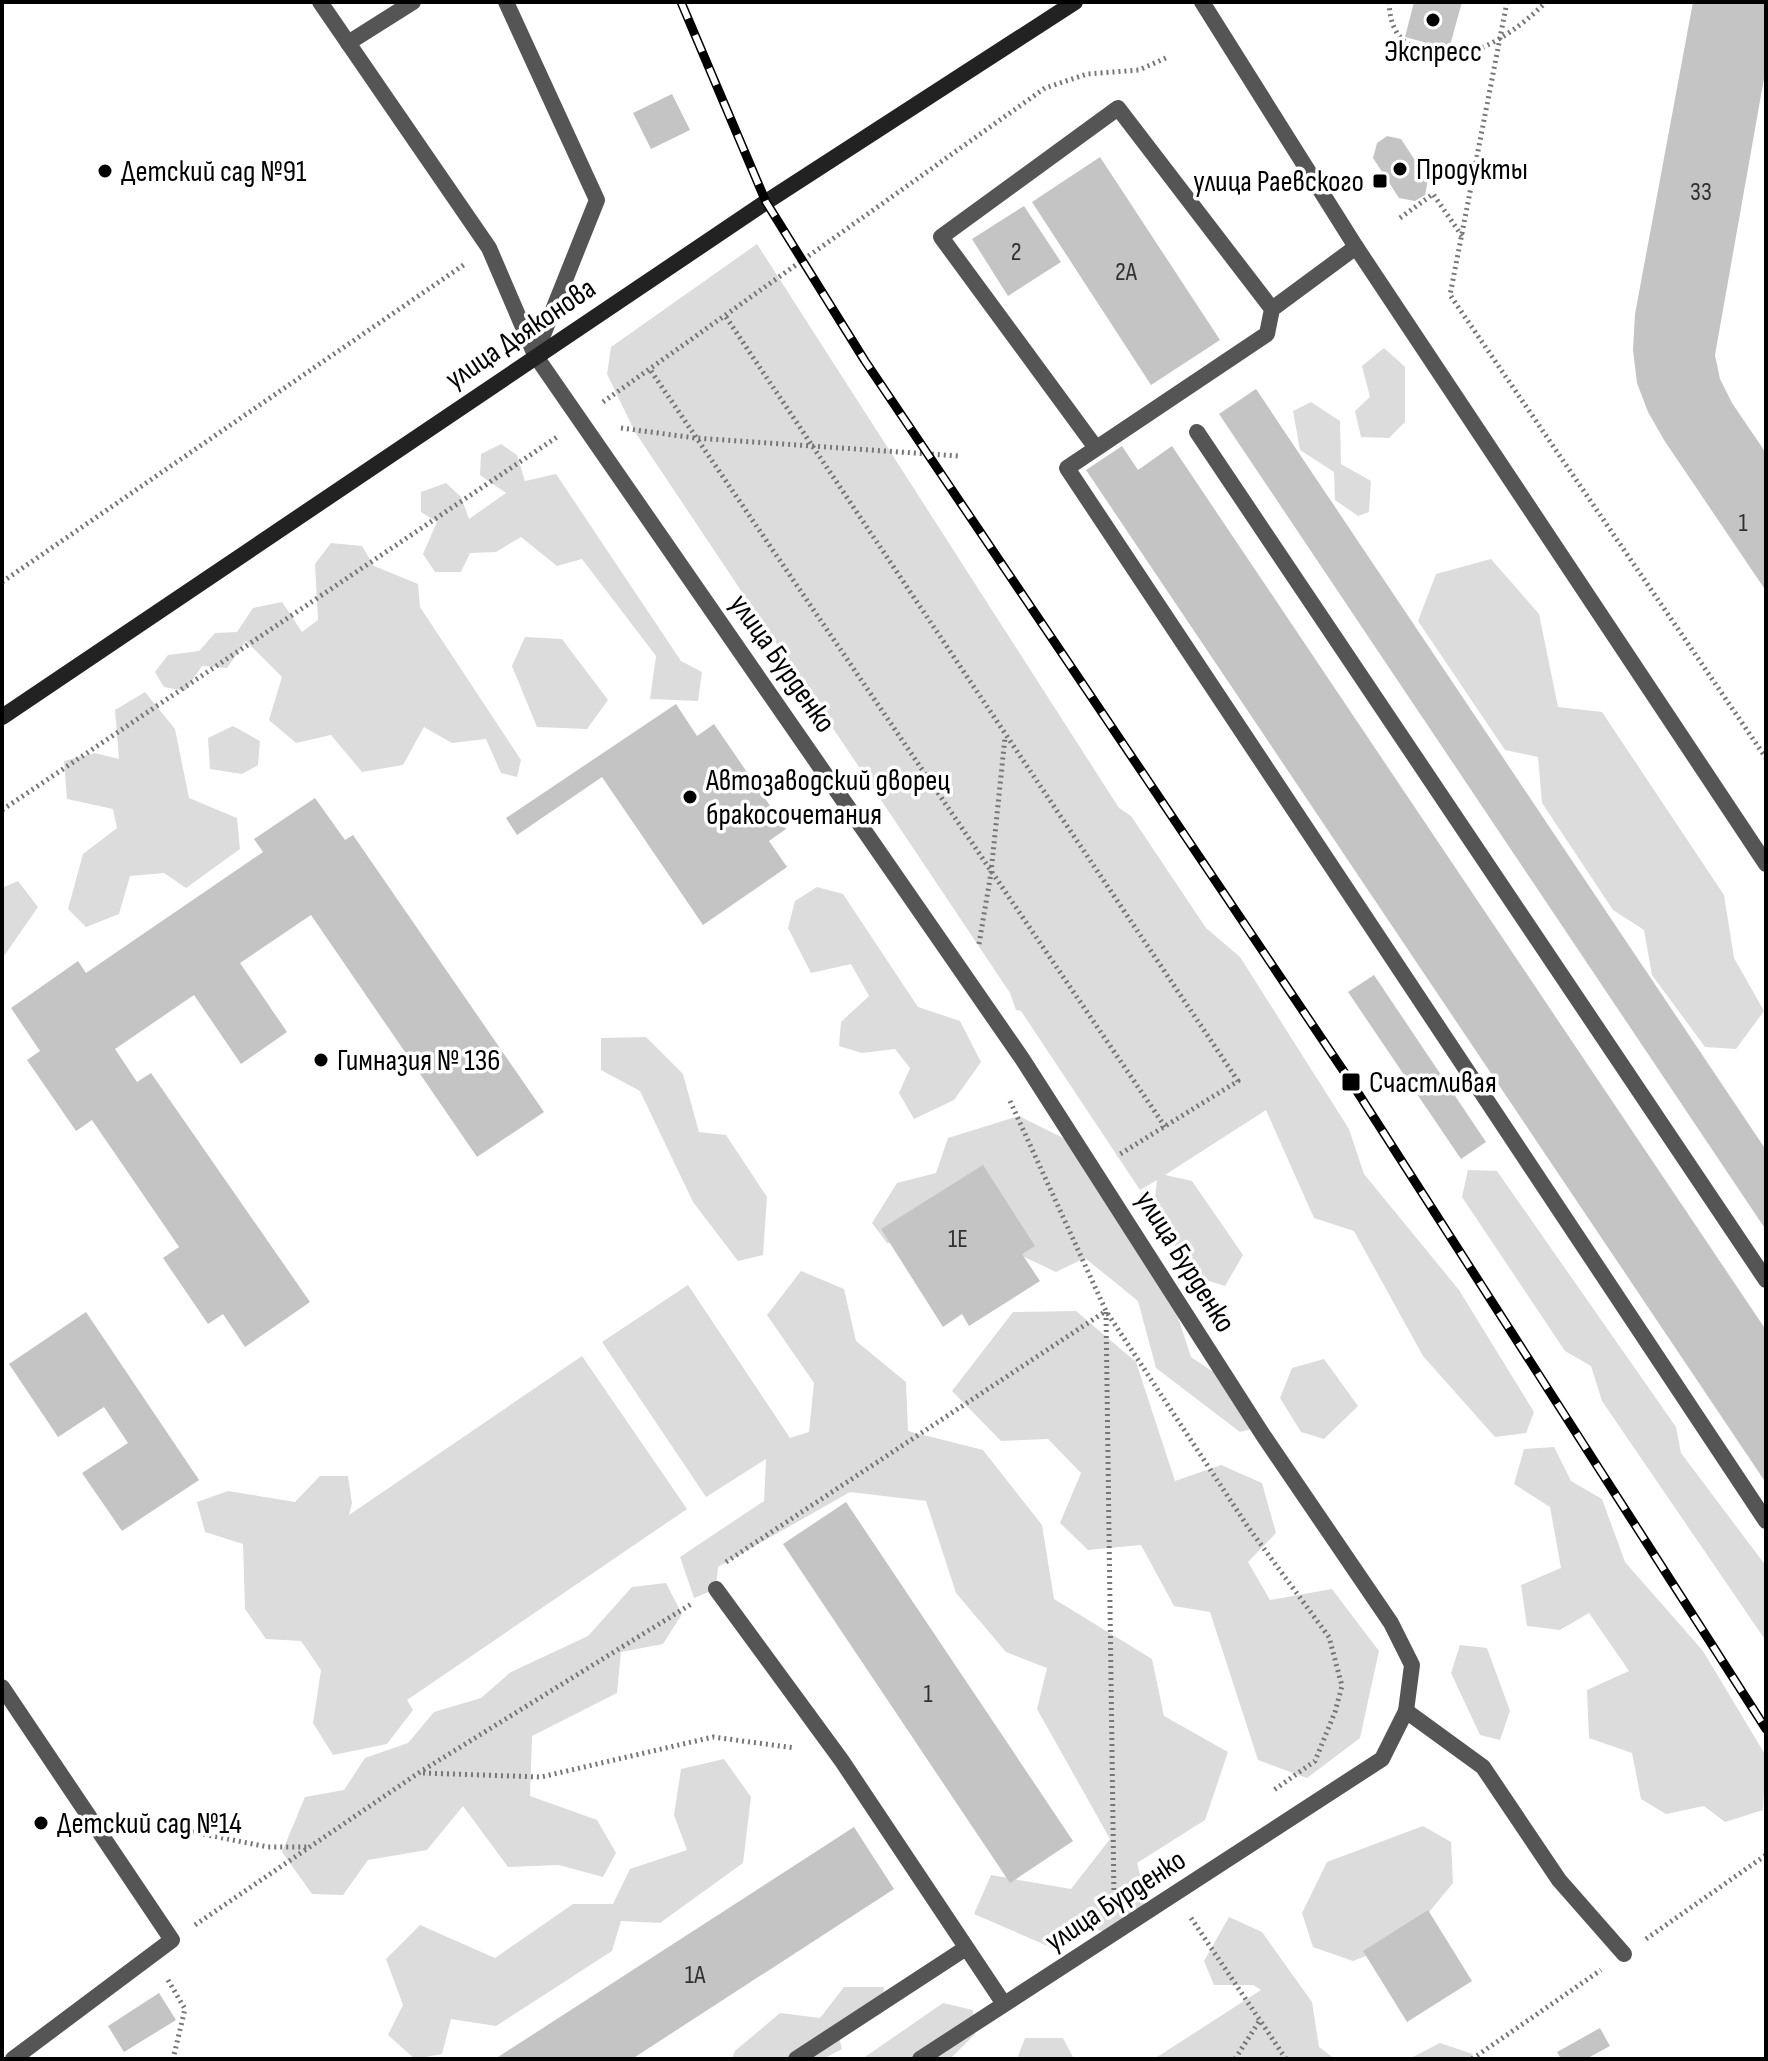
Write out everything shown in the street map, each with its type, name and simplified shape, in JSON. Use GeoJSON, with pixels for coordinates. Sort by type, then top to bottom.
{"type":"FeatureCollection","features":[{"type":"Feature","properties":{"kind":"main road","name":"улица Дьяконова"},"geometry":{"type":"LineString","coordinates":[[2,717],[350,485],[535,355],[1075,2]]}},
{"type":"Feature","properties":{"kind":"street","name":"улица Бурденко"},"geometry":{"type":"LineString","coordinates":[[320,2],[489,248],[535,355],[972,985],[1095,1169],[1263,1435],[1391,1623],[1412,1665],[1406,1711],[1382,1759],[920,2059]]}},
{"type":"Feature","properties":{"kind":"street"},"geometry":{"type":"LineString","coordinates":[[348,43],[413,2]]}},
{"type":"Feature","properties":{"kind":"street"},"geometry":{"type":"LineString","coordinates":[[506,2],[597,200],[535,355]]}},
{"type":"Feature","properties":{"kind":"street"},"geometry":{"type":"LineString","coordinates":[[1202,2],[1356,247],[1766,864]]}},
{"type":"Feature","properties":{"kind":"street"},"geometry":{"type":"LineString","coordinates":[[1096,448],[941,237],[1118,108],[1272,309]]}},
{"type":"Feature","properties":{"kind":"street"},"geometry":{"type":"LineString","coordinates":[[1356,247],[1272,309],[1267,334],[1067,468],[1766,1521]]}},
{"type":"Feature","properties":{"kind":"street"},"geometry":{"type":"LineString","coordinates":[[1197,432],[1766,1280]]}},
{"type":"Feature","properties":{"kind":"street"},"geometry":{"type":"LineString","coordinates":[[716,1589],[842,1761],[1004,2004]]}},
{"type":"Feature","properties":{"kind":"street"},"geometry":{"type":"LineString","coordinates":[[2,1687],[172,1940],[13,2059]]}},
{"type":"Feature","properties":{"kind":"street"},"geometry":{"type":"LineString","coordinates":[[1406,1711],[1483,1767],[1559,1880],[1624,1954]]}},
{"type":"Feature","properties":{"kind":"street"},"geometry":{"type":"LineString","coordinates":[[796,2059],[966,1948]]}},
{"type":"Feature","properties":{"kind":"path"},"geometry":{"type":"LineString","coordinates":[[1389,2],[1390,21],[1402,41],[1438,58],[1466,53],[1499,40],[1546,2]]}},
{"type":"Feature","properties":{"kind":"path"},"geometry":{"type":"LineString","coordinates":[[1507,2],[1450,295],[1766,758]]}},
{"type":"Feature","properties":{"kind":"path"},"geometry":{"type":"LineString","coordinates":[[577,417],[651,371],[1045,88],[1087,74],[1139,70],[1168,57]]}},
{"type":"Feature","properties":{"kind":"path"},"geometry":{"type":"LineString","coordinates":[[1400,218],[1433,194],[1462,237]]}},
{"type":"Feature","properties":{"kind":"path"},"geometry":{"type":"LineString","coordinates":[[2,582],[489,248]]}},
{"type":"Feature","properties":{"kind":"path"},"geometry":{"type":"LineString","coordinates":[[726,317],[1238,1081],[1095,1169]]}},
{"type":"Feature","properties":{"kind":"path"},"geometry":{"type":"LineString","coordinates":[[651,371],[1166,1128]]}},
{"type":"Feature","properties":{"kind":"path"},"geometry":{"type":"LineString","coordinates":[[577,417],[635,432],[958,456]]}},
{"type":"Feature","properties":{"kind":"path"},"geometry":{"type":"LineString","coordinates":[[2,810],[558,436],[567,449]]}},
{"type":"Feature","properties":{"kind":"path"},"geometry":{"type":"LineString","coordinates":[[972,985],[991,873],[1005,737]]}},
{"type":"Feature","properties":{"kind":"path"},"geometry":{"type":"LineString","coordinates":[[1006,1091],[1106,1311],[1248,1527],[1329,1637],[1342,1686],[1315,1761],[1264,1796]]}},
{"type":"Feature","properties":{"kind":"path"},"geometry":{"type":"LineString","coordinates":[[172,1940],[420,1772],[716,1589],[718,1567],[1106,1311]]}},
{"type":"Feature","properties":{"kind":"path"},"geometry":{"type":"LineString","coordinates":[[1106,1311],[1114,1901],[1126,1892]]}},
{"type":"Feature","properties":{"kind":"path"},"geometry":{"type":"LineString","coordinates":[[420,1772],[541,1777],[713,1737],[792,1747],[842,1761]]}},
{"type":"Feature","properties":{"kind":"path"},"geometry":{"type":"LineString","coordinates":[[86,1811],[268,1847],[313,1847]]}},
{"type":"Feature","properties":{"kind":"path"},"geometry":{"type":"LineString","coordinates":[[1175,1894],[1286,2059]]}},
{"type":"Feature","properties":{"kind":"path"},"geometry":{"type":"LineString","coordinates":[[153,1955],[185,2009],[173,2059]]}},
{"type":"Feature","properties":{"kind":"path"},"geometry":{"type":"LineString","coordinates":[[1235,2059],[1260,2020]]}},
{"type":"Feature","properties":{"kind":"shaded area"},"geometry":{"type":"Polygon","coordinates":[[[757,244],[1119,808],[1131,816],[1206,928],[1240,957],[1349,1129],[1364,1174],[1459,1290],[1534,1412],[1526,1433],[1495,1437],[1423,1356],[1354,1231],[1314,1218],[1266,1110],[1165,1175],[1192,1181],[1243,1255],[1225,1286],[1199,1278],[1153,1216],[1157,1180],[1140,1190],[1021,1011],[1016,1010],[1010,993],[635,432],[607,374],[611,347],[757,244]]]}},
{"type":"Feature","properties":{"kind":"shaded area"},"geometry":{"type":"Polygon","coordinates":[[[1384,348],[1405,367],[1405,422],[1389,438],[1361,437],[1355,411],[1370,397],[1362,366],[1384,348]]]}},
{"type":"Feature","properties":{"kind":"shaded area"},"geometry":{"type":"Polygon","coordinates":[[[1311,402],[1340,421],[1341,464],[1371,481],[1369,512],[1358,516],[1335,500],[1334,472],[1300,450],[1293,411],[1311,402]]]}},
{"type":"Feature","properties":{"kind":"shaded area"},"geometry":{"type":"Polygon","coordinates":[[[501,444],[517,455],[525,481],[556,474],[681,661],[702,672],[698,701],[650,699],[656,656],[582,559],[557,566],[521,537],[496,552],[470,553],[461,572],[435,572],[423,554],[437,522],[421,512],[421,492],[446,483],[461,497],[469,519],[506,493],[480,475],[481,454],[501,444]]]}},
{"type":"Feature","properties":{"kind":"shaded area"},"geometry":{"type":"Polygon","coordinates":[[[331,543],[362,546],[374,566],[418,584],[420,607],[521,760],[517,777],[501,773],[486,739],[452,743],[424,727],[403,765],[362,772],[331,735],[296,743],[269,720],[282,677],[246,641],[227,668],[202,666],[185,691],[164,687],[155,672],[168,655],[199,651],[215,633],[237,632],[253,608],[282,602],[302,632],[318,620],[315,564],[331,543]]]}},
{"type":"Feature","properties":{"kind":"shaded area"},"geometry":{"type":"Polygon","coordinates":[[[1491,559],[1539,614],[1558,707],[1602,712],[1724,895],[1734,958],[1764,1011],[1736,1049],[1705,1047],[1652,975],[1644,930],[1613,910],[1542,803],[1538,757],[1505,750],[1418,621],[1436,574],[1491,559]]]}},
{"type":"Feature","properties":{"kind":"shaded area"},"geometry":{"type":"Polygon","coordinates":[[[525,637],[562,639],[608,700],[587,729],[537,727],[512,666],[525,637]]]}},
{"type":"Feature","properties":{"kind":"shaded area"},"geometry":{"type":"Polygon","coordinates":[[[145,692],[175,729],[189,798],[237,818],[240,849],[186,888],[164,873],[130,876],[119,914],[86,927],[68,909],[83,854],[117,828],[113,809],[67,799],[64,761],[95,753],[119,759],[115,710],[145,692]]]}},
{"type":"Feature","properties":{"kind":"shaded area"},"geometry":{"type":"Polygon","coordinates":[[[233,726],[260,741],[258,765],[242,774],[210,769],[208,738],[233,726]]]}},
{"type":"Feature","properties":{"kind":"shaded area"},"geometry":{"type":"Polygon","coordinates":[[[18,881],[38,907],[2,959],[2,888],[18,881]]]}},
{"type":"Feature","properties":{"kind":"shaded area"},"geometry":{"type":"Polygon","coordinates":[[[817,887],[843,894],[918,1007],[960,1021],[981,1062],[954,1100],[914,1119],[899,1093],[910,1068],[895,1049],[862,1053],[839,1046],[841,1022],[869,996],[851,964],[811,973],[788,928],[795,901],[817,887]]]}},
{"type":"Feature","properties":{"kind":"shaded area"},"geometry":{"type":"Polygon","coordinates":[[[646,1037],[683,1074],[699,1132],[726,1135],[767,1197],[763,1255],[738,1261],[693,1202],[640,1091],[601,1070],[601,1038],[646,1037]]]}},
{"type":"Feature","properties":{"kind":"shaded area"},"geometry":{"type":"Polygon","coordinates":[[[1019,1116],[1065,1139],[1163,1272],[1191,1357],[1240,1390],[1258,1427],[1240,1432],[1156,1368],[1138,1301],[1085,1258],[1056,1272],[1018,1254],[926,1241],[887,1243],[872,1223],[897,1183],[936,1173],[948,1138],[1019,1116]]]}},
{"type":"Feature","properties":{"kind":"shaded area"},"geometry":{"type":"Polygon","coordinates":[[[1468,1170],[1497,1171],[1676,1427],[1681,1453],[1766,1566],[1766,1641],[1602,1401],[1591,1366],[1565,1351],[1462,1197],[1468,1170]]]}},
{"type":"Feature","properties":{"kind":"shaded area"},"geometry":{"type":"Polygon","coordinates":[[[801,1271],[844,1289],[856,1341],[906,1382],[908,1431],[983,1450],[1042,1525],[1054,1599],[1152,1659],[1164,1716],[1228,1752],[1205,1820],[1137,1863],[1149,1909],[1111,1935],[1080,1923],[1050,1947],[974,1914],[991,1875],[1071,1889],[1110,1839],[1037,1709],[1047,1668],[1006,1652],[956,1593],[926,1501],[850,1492],[718,1567],[716,1589],[694,1598],[680,1557],[764,1501],[766,1459],[706,1497],[602,1342],[688,1285],[790,1438],[809,1432],[814,1383],[767,1315],[801,1271]]]}},
{"type":"Feature","properties":{"kind":"shaded area"},"geometry":{"type":"Polygon","coordinates":[[[1076,1311],[1136,1362],[1175,1481],[1221,1465],[1262,1483],[1276,1533],[1248,1562],[1270,1600],[1332,1589],[1379,1651],[1360,1738],[1307,1778],[1258,1760],[1210,1612],[1174,1606],[1141,1545],[1088,1550],[1060,1523],[1081,1473],[1048,1439],[1001,1441],[952,1391],[1013,1312],[1076,1311]]]}},
{"type":"Feature","properties":{"kind":"shaded area"},"geometry":{"type":"Polygon","coordinates":[[[582,1356],[687,1509],[407,1700],[413,1710],[387,1744],[333,1755],[313,1723],[321,1670],[301,1641],[266,1639],[245,1609],[243,1544],[205,1532],[197,1502],[228,1491],[295,1502],[320,1476],[348,1476],[352,1503],[349,1515],[582,1356]]]}},
{"type":"Feature","properties":{"kind":"shaded area"},"geometry":{"type":"Polygon","coordinates":[[[1324,1359],[1358,1406],[1324,1439],[1301,1432],[1280,1398],[1292,1368],[1324,1359]]]}},
{"type":"Feature","properties":{"kind":"shaded area"},"geometry":{"type":"Polygon","coordinates":[[[1554,1447],[1571,1481],[1602,1499],[1625,1562],[1703,1651],[1766,1756],[1763,1810],[1725,1822],[1704,1806],[1666,1814],[1641,1799],[1632,1753],[1589,1738],[1587,1690],[1629,1671],[1589,1613],[1560,1630],[1527,1626],[1521,1585],[1561,1568],[1550,1507],[1514,1484],[1524,1449],[1554,1447]]]}},
{"type":"Feature","properties":{"kind":"shaded area"},"geometry":{"type":"Polygon","coordinates":[[[666,1583],[682,1614],[663,1644],[621,1652],[617,1693],[532,1736],[530,1796],[597,1820],[616,1853],[603,1877],[559,1865],[508,1867],[463,1806],[427,1850],[368,1860],[343,1895],[312,1894],[282,1852],[305,1797],[344,1790],[365,1758],[408,1743],[434,1712],[481,1698],[511,1672],[588,1636],[632,1587],[666,1583]]]}},
{"type":"Feature","properties":{"kind":"shaded area"},"geometry":{"type":"Polygon","coordinates":[[[1460,1645],[1487,1648],[1510,1711],[1500,1740],[1480,1735],[1451,1673],[1460,1645]]]}},
{"type":"Feature","properties":{"kind":"shaded area"},"geometry":{"type":"Polygon","coordinates":[[[724,1759],[751,1797],[743,1863],[660,1923],[621,1921],[612,1951],[496,2026],[451,2019],[442,2054],[415,2059],[388,2035],[403,2005],[386,1959],[420,1925],[495,1958],[573,1904],[613,1904],[630,1869],[687,1850],[674,1815],[681,1769],[724,1759]]]}},
{"type":"Feature","properties":{"kind":"shaded area"},"geometry":{"type":"Polygon","coordinates":[[[1423,1826],[1451,1842],[1453,1883],[1406,1940],[1353,1961],[1313,1947],[1302,1913],[1327,1862],[1423,1826]]]}},
{"type":"Feature","properties":{"kind":"shaded area"},"geometry":{"type":"Polygon","coordinates":[[[1229,1917],[1262,1932],[1312,2002],[1319,2047],[1335,2059],[1154,2059],[1261,1990],[1253,1985],[1214,1985],[1204,1961],[1229,1917]]]}},
{"type":"Feature","properties":{"kind":"shaded area"},"geometry":{"type":"Polygon","coordinates":[[[844,1987],[884,1987],[881,2014],[836,2024],[842,2049],[823,2059],[732,2059],[735,2051],[780,2013],[820,2018],[844,1987]]]}},
{"type":"Feature","properties":{"kind":"shaded area"},"geometry":{"type":"Polygon","coordinates":[[[943,2003],[973,2010],[975,2034],[950,2059],[862,2059],[943,2003]]]}},
{"type":"Feature","properties":{"kind":"shaded area"},"geometry":{"type":"Polygon","coordinates":[[[1025,2038],[1063,2038],[1074,2059],[1017,2059],[1025,2038]]]}},
{"type":"Feature","properties":{"kind":"shaded area"},"geometry":{"type":"Polygon","coordinates":[[[1440,2043],[1473,2054],[1471,2059],[1409,2059],[1440,2043]]]}},
{"type":"Feature","properties":{"kind":"building","name":"Экспресс"},"geometry":{"type":"Polygon","coordinates":[[[1414,2],[1462,2],[1449,49],[1405,37],[1414,2]]]}},
{"type":"Feature","properties":{"kind":"building"},"geometry":{"type":"Polygon","coordinates":[[[1693,2],[1766,2],[1766,67],[1715,355],[1720,379],[1732,403],[1766,453],[1766,591],[1664,440],[1648,412],[1637,383],[1633,350],[1635,314],[1693,2]]]}},
{"type":"Feature","properties":{"kind":"building"},"geometry":{"type":"Polygon","coordinates":[[[672,94],[690,130],[651,149],[633,113],[672,94]]]}},
{"type":"Feature","properties":{"kind":"building","name":"Продукты"},"geometry":{"type":"Polygon","coordinates":[[[1387,136],[1401,139],[1428,180],[1425,195],[1415,201],[1399,198],[1373,158],[1377,143],[1387,136]]]}},
{"type":"Feature","properties":{"kind":"building"},"geometry":{"type":"Polygon","coordinates":[[[1100,157],[1220,340],[1151,385],[1032,202],[1100,157]]]}},
{"type":"Feature","properties":{"kind":"building"},"geometry":{"type":"Polygon","coordinates":[[[1024,206],[1061,262],[1008,296],[972,239],[1024,206]]]}},
{"type":"Feature","properties":{"kind":"building"},"geometry":{"type":"Polygon","coordinates":[[[1256,389],[1766,1150],[1766,1230],[1219,414],[1256,389]]]}},
{"type":"Feature","properties":{"kind":"building"},"geometry":{"type":"Polygon","coordinates":[[[1122,446],[1138,470],[1172,446],[1766,1330],[1766,1483],[1086,470],[1122,446]]]}},
{"type":"Feature","properties":{"kind":"building","name":"Автозаводский дворец бракосочетания"},"geometry":{"type":"Polygon","coordinates":[[[676,704],[697,736],[714,724],[786,829],[769,841],[787,867],[703,925],[602,777],[517,835],[506,818],[676,704]]]}},
{"type":"Feature","properties":{"kind":"building"},"geometry":{"type":"Polygon","coordinates":[[[315,798],[345,840],[353,835],[544,1112],[477,1157],[311,915],[240,963],[287,1032],[241,1064],[194,995],[115,1049],[137,1082],[151,1073],[310,1302],[245,1347],[223,1314],[208,1324],[163,1258],[179,1247],[92,1120],[76,1131],[27,1060],[40,1051],[11,1008],[78,961],[86,973],[263,852],[254,839],[315,798]]]}},
{"type":"Feature","properties":{"kind":"building"},"geometry":{"type":"Polygon","coordinates":[[[1374,975],[1486,1142],[1461,1159],[1348,992],[1374,975]]]}},
{"type":"Feature","properties":{"kind":"building"},"geometry":{"type":"Polygon","coordinates":[[[983,1165],[1035,1246],[1022,1254],[1040,1281],[969,1326],[962,1314],[943,1327],[881,1229],[983,1165]]]}},
{"type":"Feature","properties":{"kind":"building"},"geometry":{"type":"Polygon","coordinates":[[[86,1312],[199,1480],[122,1531],[82,1473],[128,1443],[104,1407],[58,1437],[9,1364],[86,1312]]]}},
{"type":"Feature","properties":{"kind":"building"},"geometry":{"type":"Polygon","coordinates":[[[846,1502],[1073,1841],[1010,1883],[783,1544],[846,1502]]]}},
{"type":"Feature","properties":{"kind":"building"},"geometry":{"type":"Polygon","coordinates":[[[854,1827],[894,1889],[632,2059],[495,2059],[854,1827]]]}},
{"type":"Feature","properties":{"kind":"building"},"geometry":{"type":"Polygon","coordinates":[[[1428,1910],[1472,1981],[1407,2022],[1363,1951],[1428,1910]]]}},
{"type":"Feature","properties":{"kind":"building"},"geometry":{"type":"Polygon","coordinates":[[[159,1993],[176,2020],[124,2052],[108,2026],[159,1993]]]}},
{"type":"Feature","properties":{"kind":"building"},"geometry":{"type":"Polygon","coordinates":[[[1600,2028],[1610,2046],[1586,2059],[1561,2059],[1557,2052],[1600,2028]]]}},
{"type":"Feature","properties":{"kind":"railway"},"geometry":{"type":"LineString","coordinates":[[681,2],[766,202],[865,361],[1351,1082],[1766,1729]]}},
{"type":"Feature","properties":{"kind":"place","name":"Экспресс"},"geometry":{"type":"Point","coordinates":[1433,20]}},
{"type":"Feature","properties":{"kind":"place","name":"Продукты"},"geometry":{"type":"Point","coordinates":[1400,169]}},
{"type":"Feature","properties":{"kind":"place","name":"Детский сад №91"},"geometry":{"type":"Point","coordinates":[105,171]}},
{"type":"Feature","properties":{"kind":"place","name":"улица Раевского"},"geometry":{"type":"Point","coordinates":[1380,181]}},
{"type":"Feature","properties":{"kind":"place","name":"Автозаводский дворец бракосочетания"},"geometry":{"type":"Point","coordinates":[690,797]}},
{"type":"Feature","properties":{"kind":"place","name":"Гимназия № 136"},"geometry":{"type":"Point","coordinates":[321,1060]}},
{"type":"Feature","properties":{"kind":"place","name":"Счастливая"},"geometry":{"type":"Point","coordinates":[1351,1082]}},
{"type":"Feature","properties":{"kind":"place","name":"Детский сад №14"},"geometry":{"type":"Point","coordinates":[41,1823]}}]}
